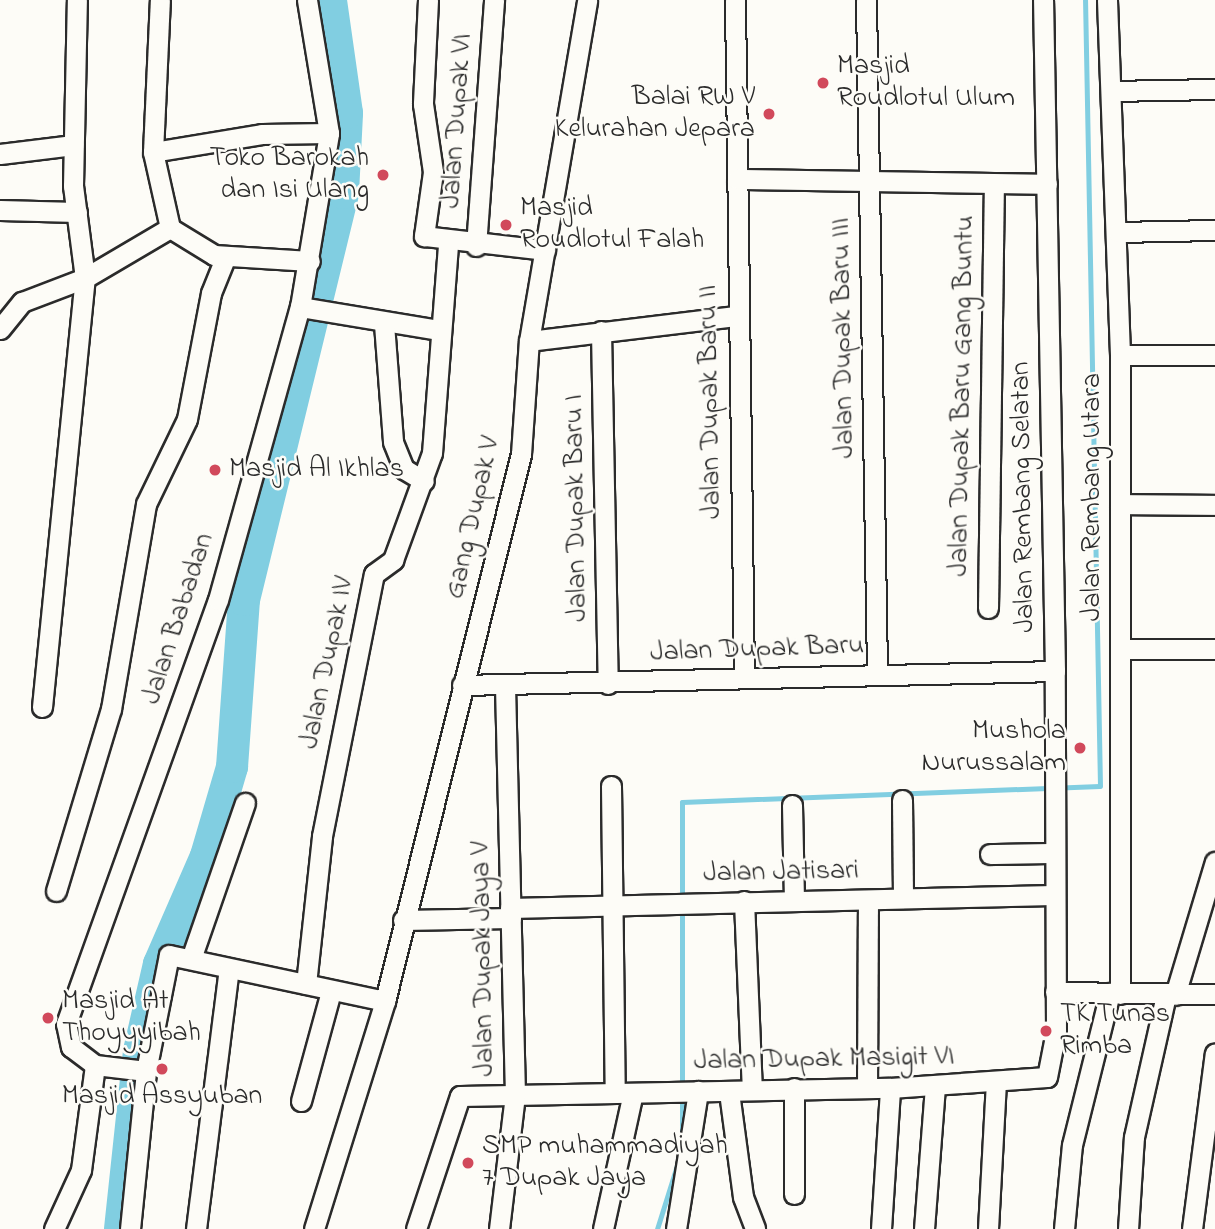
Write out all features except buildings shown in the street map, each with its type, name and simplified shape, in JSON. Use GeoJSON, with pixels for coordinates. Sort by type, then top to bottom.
{"type":"FeatureCollection","features":[{"type":"Feature","properties":{"kind":"street"},"geometry":{"type":"LineString","coordinates":[[42,707],[85,278],[76,212],[73,145],[77,0]]}},
{"type":"Feature","properties":{"kind":"street"},"geometry":{"type":"LineString","coordinates":[[160,0],[153,152],[170,228]]}},
{"type":"Feature","properties":{"kind":"street","name":"Jalan Babadan"},"geometry":{"type":"LineString","coordinates":[[95,1065],[71,1047],[65,1024],[218,600],[301,308],[328,133],[307,0]]}},
{"type":"Feature","properties":{"kind":"street"},"geometry":{"type":"LineString","coordinates":[[428,0],[423,104],[433,172],[424,232],[430,240],[449,243],[545,250]]}},
{"type":"Feature","properties":{"kind":"street","name":"Jalan Dupak VI"},"geometry":{"type":"LineString","coordinates":[[476,246],[494,0]]}},
{"type":"Feature","properties":{"kind":"street","name":"Gang Dupak V"},"geometry":{"type":"LineString","coordinates":[[314,1229],[385,1000],[461,685],[522,454],[529,341],[587,0]]}},
{"type":"Feature","properties":{"kind":"street","name":"Jalan Dupak Baru II"},"geometry":{"type":"LineString","coordinates":[[735,0],[736,316],[744,678]]}},
{"type":"Feature","properties":{"kind":"street","name":"Jalan Dupak Baru III"},"geometry":{"type":"LineString","coordinates":[[866,0],[877,674]]}},
{"type":"Feature","properties":{"kind":"street","name":"Jalan Rembang Selatan"},"geometry":{"type":"LineString","coordinates":[[1043,0],[1055,671],[1055,992]]}},
{"type":"Feature","properties":{"kind":"street","name":"Jalan Rembang Utara"},"geometry":{"type":"LineString","coordinates":[[1107,0],[1118,232],[1123,649],[1115,994]]}},
{"type":"Feature","properties":{"kind":"street"},"geometry":{"type":"LineString","coordinates":[[1111,91],[1215,89]]}},
{"type":"Feature","properties":{"kind":"street"},"geometry":{"type":"LineString","coordinates":[[153,152],[262,134],[328,133]]}},
{"type":"Feature","properties":{"kind":"street"},"geometry":{"type":"LineString","coordinates":[[0,154],[73,145]]}},
{"type":"Feature","properties":{"kind":"street"},"geometry":{"type":"LineString","coordinates":[[737,179],[1047,184]]}},
{"type":"Feature","properties":{"kind":"street","name":"Jalan Dupak Baru Gang Buntu"},"geometry":{"type":"LineString","coordinates":[[988,608],[994,184]]}},
{"type":"Feature","properties":{"kind":"street"},"geometry":{"type":"LineString","coordinates":[[0,210],[76,212]]}},
{"type":"Feature","properties":{"kind":"street"},"geometry":{"type":"LineString","coordinates":[[170,228],[226,256],[310,261]]}},
{"type":"Feature","properties":{"kind":"street"},"geometry":{"type":"LineString","coordinates":[[0,330],[22,302],[85,278],[170,228]]}},
{"type":"Feature","properties":{"kind":"street"},"geometry":{"type":"LineString","coordinates":[[1118,232],[1215,230]]}},
{"type":"Feature","properties":{"kind":"street","name":"Jalan Dupak IV"},"geometry":{"type":"LineString","coordinates":[[306,984],[322,836],[374,574],[391,563],[425,481],[432,453],[439,330],[449,243]]}},
{"type":"Feature","properties":{"kind":"street"},"geometry":{"type":"LineString","coordinates":[[56,891],[111,709],[146,504],[187,419],[211,293],[226,256]]}},
{"type":"Feature","properties":{"kind":"street"},"geometry":{"type":"LineString","coordinates":[[301,308],[384,324],[439,330]]}},
{"type":"Feature","properties":{"kind":"street"},"geometry":{"type":"LineString","coordinates":[[529,341],[736,316]]}},
{"type":"Feature","properties":{"kind":"street"},"geometry":{"type":"LineString","coordinates":[[384,324],[393,442],[404,468],[425,481]]}},
{"type":"Feature","properties":{"kind":"street","name":"Jalan Dupak Baru I"},"geometry":{"type":"LineString","coordinates":[[601,331],[608,684]]}},
{"type":"Feature","properties":{"kind":"street"},"geometry":{"type":"LineString","coordinates":[[1120,355],[1215,355]]}},
{"type":"Feature","properties":{"kind":"street"},"geometry":{"type":"LineString","coordinates":[[1120,504],[1215,505]]}},
{"type":"Feature","properties":{"kind":"street"},"geometry":{"type":"LineString","coordinates":[[1123,649],[1215,649]]}},
{"type":"Feature","properties":{"kind":"street","name":"Jalan Dupak Baru"},"geometry":{"type":"LineString","coordinates":[[461,685],[608,684],[877,674],[1055,671]]}},
{"type":"Feature","properties":{"kind":"street","name":"Jalan Dupak Jaya V"},"geometry":{"type":"LineString","coordinates":[[499,1229],[515,1096],[505,686]]}},
{"type":"Feature","properties":{"kind":"street"},"geometry":{"type":"LineString","coordinates":[[603,1229],[624,1093],[611,786]]}},
{"type":"Feature","properties":{"kind":"street"},"geometry":{"type":"LineString","coordinates":[[902,800],[903,896]]}},
{"type":"Feature","properties":{"kind":"street"},"geometry":{"type":"LineString","coordinates":[[192,956],[245,803]]}},
{"type":"Feature","properties":{"kind":"street"},"geometry":{"type":"LineString","coordinates":[[792,805],[794,899]]}},
{"type":"Feature","properties":{"kind":"street"},"geometry":{"type":"LineString","coordinates":[[990,854],[1054,853]]}},
{"type":"Feature","properties":{"kind":"street"},"geometry":{"type":"LineString","coordinates":[[1129,1229],[1134,1137],[1173,990],[1215,863]]}},
{"type":"Feature","properties":{"kind":"street","name":"Jalan Jatisari"},"geometry":{"type":"LineString","coordinates":[[403,920],[616,903],[1053,895]]}},
{"type":"Feature","properties":{"kind":"street"},"geometry":{"type":"LineString","coordinates":[[867,1087],[868,900]]}},
{"type":"Feature","properties":{"kind":"street"},"geometry":{"type":"LineString","coordinates":[[744,901],[752,1090]]}},
{"type":"Feature","properties":{"kind":"street"},"geometry":{"type":"LineString","coordinates":[[130,1229],[137,1069],[169,955],[192,956],[229,969],[385,1000]]}},
{"type":"Feature","properties":{"kind":"street"},"geometry":{"type":"LineString","coordinates":[[196,1229],[229,969]]}},
{"type":"Feature","properties":{"kind":"street"},"geometry":{"type":"LineString","coordinates":[[1055,992],[1115,994],[1173,990],[1215,994]]}},
{"type":"Feature","properties":{"kind":"street"},"geometry":{"type":"LineString","coordinates":[[301,1101],[331,991]]}},
{"type":"Feature","properties":{"kind":"street","name":"Jalan Dupak Masigit VI"},"geometry":{"type":"LineString","coordinates":[[416,1229],[460,1096],[890,1088],[996,1083],[1047,1077],[1055,992]]}},
{"type":"Feature","properties":{"kind":"street"},"geometry":{"type":"LineString","coordinates":[[1064,1229],[1072,1145],[1115,994]]}},
{"type":"Feature","properties":{"kind":"street"},"geometry":{"type":"LineString","coordinates":[[1192,1229],[1215,1053]]}},
{"type":"Feature","properties":{"kind":"street"},"geometry":{"type":"LineString","coordinates":[[54,1229],[82,1170],[95,1065],[137,1069]]}},
{"type":"Feature","properties":{"kind":"street"},"geometry":{"type":"LineString","coordinates":[[988,1229],[996,1083]]}},
{"type":"Feature","properties":{"kind":"street"},"geometry":{"type":"LineString","coordinates":[[924,1229],[935,1086]]}},
{"type":"Feature","properties":{"kind":"street"},"geometry":{"type":"LineString","coordinates":[[794,1088],[794,1194]]}},
{"type":"Feature","properties":{"kind":"street"},"geometry":{"type":"LineString","coordinates":[[881,1229],[890,1088]]}},
{"type":"Feature","properties":{"kind":"street"},"geometry":{"type":"LineString","coordinates":[[676,1229],[689,1091]]}},
{"type":"Feature","properties":{"kind":"street"},"geometry":{"type":"LineString","coordinates":[[729,1092],[743,1197],[755,1229]]}},
{"type":"Feature","properties":{"kind":"waterway"},"geometry":{"type":"LineString","coordinates":[[120,1229],[139,1051],[159,964],[206,856],[232,767],[244,600],[343,193],[347,113],[331,0]]}},
{"type":"Feature","properties":{"kind":"waterway"},"geometry":{"type":"LineString","coordinates":[[682,1135],[682,802],[1100,786],[1085,0]]}},
{"type":"Feature","properties":{"kind":"waterway"},"geometry":{"type":"LineString","coordinates":[[657,1229],[678,1162]]}},
{"type":"Feature","properties":{"kind":"place","name":"Masjid Roudlotul Ulum"},"geometry":{"type":"Point","coordinates":[823,83]}},
{"type":"Feature","properties":{"kind":"place","name":"Balai RW V Kelurahan Jepara"},"geometry":{"type":"Point","coordinates":[769,114]}},
{"type":"Feature","properties":{"kind":"place","name":"Toko Barokah dan Isi Ulang"},"geometry":{"type":"Point","coordinates":[383,175]}},
{"type":"Feature","properties":{"kind":"place","name":"Masjid Roudlotul Falah"},"geometry":{"type":"Point","coordinates":[506,225]}},
{"type":"Feature","properties":{"kind":"place","name":"Masjid Al Ikhlas"},"geometry":{"type":"Point","coordinates":[215,470]}},
{"type":"Feature","properties":{"kind":"place","name":"Mushola Nurussalam"},"geometry":{"type":"Point","coordinates":[1080,748]}},
{"type":"Feature","properties":{"kind":"place","name":"Masjid At Thoyyyibah"},"geometry":{"type":"Point","coordinates":[48,1018]}},
{"type":"Feature","properties":{"kind":"place","name":"TK Tunas Rimba"},"geometry":{"type":"Point","coordinates":[1046,1031]}},
{"type":"Feature","properties":{"kind":"place","name":"Masjid Assyuban"},"geometry":{"type":"Point","coordinates":[162,1069]}},
{"type":"Feature","properties":{"kind":"place","name":"SMP muhammadiyah 7 Dupak Jaya"},"geometry":{"type":"Point","coordinates":[468,1163]}}]}
